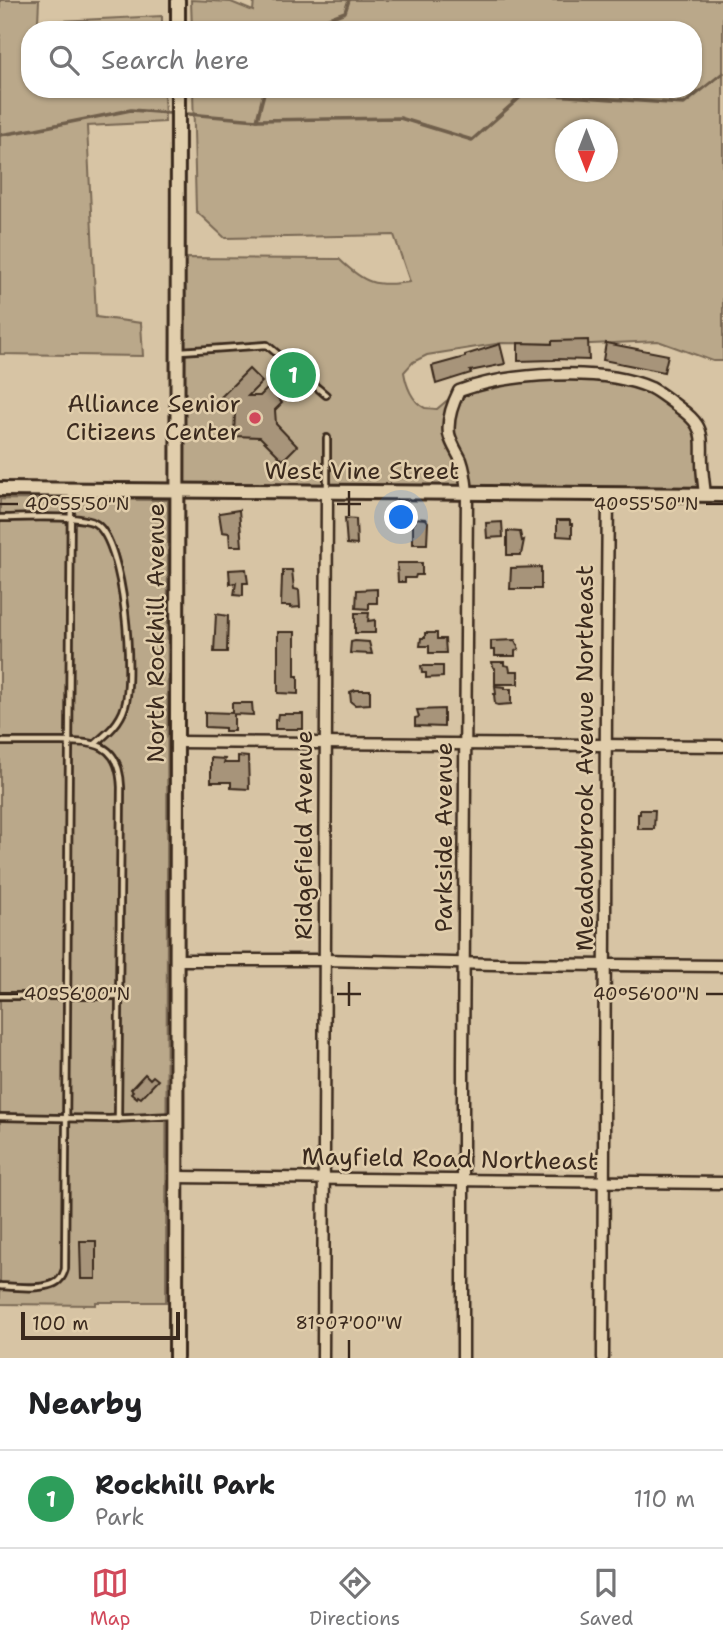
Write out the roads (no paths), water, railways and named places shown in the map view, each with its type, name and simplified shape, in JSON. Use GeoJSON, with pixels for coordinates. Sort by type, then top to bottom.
{"type":"FeatureCollection","features":[{"type":"Feature","properties":{"kind":"street"},"geometry":{"type":"LineString","coordinates":[[178,0],[178,21]]}},
{"type":"Feature","properties":{"kind":"street","name":"North Rockhill Avenue"},"geometry":{"type":"LineString","coordinates":[[176,1358],[178,98]]}},
{"type":"Feature","properties":{"kind":"street","name":"Parkside Avenue"},"geometry":{"type":"LineString","coordinates":[[463,1358],[467,493],[462,463],[449,434],[453,402],[459,391],[484,383],[519,377],[591,375],[653,389],[696,423],[701,438],[705,495]]}},
{"type":"Feature","properties":{"kind":"street","name":"West Vine Street"},"geometry":{"type":"LineString","coordinates":[[0,489],[723,495]]}},
{"type":"Feature","properties":{"kind":"street","name":"Ridgefield Avenue"},"geometry":{"type":"LineString","coordinates":[[323,1358],[327,492]]}},
{"type":"Feature","properties":{"kind":"street","name":"Meadowbrook Avenue Northeast"},"geometry":{"type":"LineString","coordinates":[[603,1358],[608,494]]}},
{"type":"Feature","properties":{"kind":"street"},"geometry":{"type":"LineString","coordinates":[[177,742],[723,746]]}},
{"type":"Feature","properties":{"kind":"street"},"geometry":{"type":"LineString","coordinates":[[176,960],[723,966]]}},
{"type":"Feature","properties":{"kind":"street","name":"Mayfield Road Northeast"},"geometry":{"type":"LineString","coordinates":[[176,1177],[723,1183]]}},
{"type":"Feature","properties":{"kind":"lane"},"geometry":{"type":"LineString","coordinates":[[178,352],[267,345],[326,395]]}},
{"type":"Feature","properties":{"kind":"lane"},"geometry":{"type":"LineString","coordinates":[[327,438],[327,492]]}},
{"type":"Feature","properties":{"kind":"lane"},"geometry":{"type":"LineString","coordinates":[[0,1286],[48,1286],[57,1282],[64,1273],[65,1263],[71,489]]}},
{"type":"Feature","properties":{"kind":"lane"},"geometry":{"type":"LineString","coordinates":[[0,518],[83,519],[99,525],[105,534],[125,607],[128,677],[127,697],[121,716],[95,744]]}},
{"type":"Feature","properties":{"kind":"lane"},"geometry":{"type":"LineString","coordinates":[[0,742],[95,744],[112,756],[119,769],[118,1119]]}},
{"type":"Feature","properties":{"kind":"lane"},"geometry":{"type":"LineString","coordinates":[[0,996],[119,996]]}},
{"type":"Feature","properties":{"kind":"lane"},"geometry":{"type":"LineString","coordinates":[[0,1117],[118,1119],[176,1116]]}},
{"type":"Feature","properties":{"kind":"waterway"},"geometry":{"type":"LineString","coordinates":[[321,21],[345,12],[349,0]]}},
{"type":"Feature","properties":{"kind":"waterway"},"geometry":{"type":"LineString","coordinates":[[702,90],[723,73]]}},
{"type":"Feature","properties":{"kind":"waterway"},"geometry":{"type":"LineString","coordinates":[[257,120],[263,98]]}},
{"type":"Feature","properties":{"kind":"waterway"},"geometry":{"type":"LineString","coordinates":[[188,114],[257,120],[400,118],[472,140],[519,98]]}},
{"type":"Feature","properties":{"kind":"waterway"},"geometry":{"type":"LineString","coordinates":[[597,98],[684,104],[692,98]]}},
{"type":"Feature","properties":{"kind":"waterway"},"geometry":{"type":"LineString","coordinates":[[0,135],[131,110],[169,113]]}},
{"type":"Feature","properties":{"kind":"place","name":"Rockhill Park"},"geometry":{"type":"Point","coordinates":[293,375]}},
{"type":"Feature","properties":{"kind":"place","name":"Alliance Senior Citizens Center"},"geometry":{"type":"Point","coordinates":[255,418]}}]}
